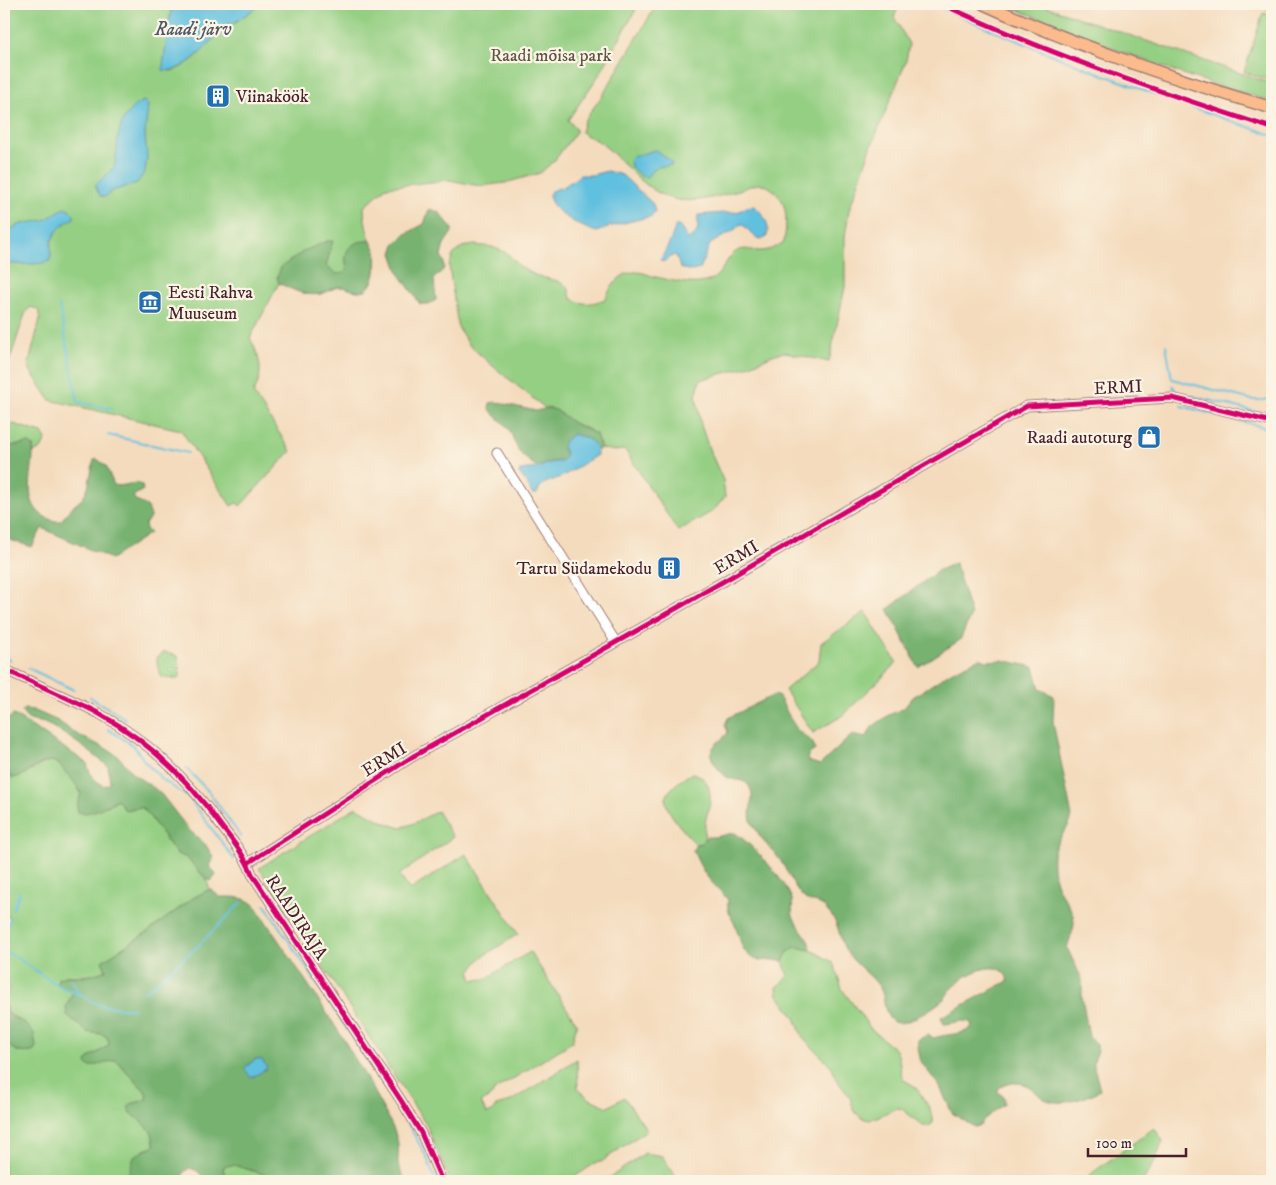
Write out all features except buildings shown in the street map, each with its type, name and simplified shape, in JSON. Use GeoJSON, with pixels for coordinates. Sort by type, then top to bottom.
{"type":"FeatureCollection","features":[{"type":"Feature","properties":{"kind":"main road"},"geometry":{"type":"LineString","coordinates":[[984,4],[1049,32],[1143,67],[1272,108]]}},
{"type":"Feature","properties":{"kind":"street"},"geometry":{"type":"LineString","coordinates":[[1264,4],[1272,6]]}},
{"type":"Feature","properties":{"kind":"street","name":"ERMI"},"geometry":{"type":"LineString","coordinates":[[248,863],[412,757],[614,641],[684,604],[1027,406],[1172,398],[1272,422]]}},
{"type":"Feature","properties":{"kind":"street"},"geometry":{"type":"LineString","coordinates":[[497,453],[614,641]]}},
{"type":"Feature","properties":{"kind":"street","name":"RAADIRAJA"},"geometry":{"type":"LineString","coordinates":[[4,670],[98,713],[139,740],[174,770],[211,811],[248,863],[252,874],[402,1102],[421,1133],[442,1181]]}},
{"type":"Feature","properties":{"kind":"green space","name":"Raadi mõisa park"},"geometry":{"type":"Polygon","coordinates":[[[4,4],[172,4],[163,68],[171,71],[186,65],[193,59],[208,45],[224,25],[234,23],[261,4],[639,4],[601,72],[568,120],[576,129],[576,132],[554,161],[540,173],[505,183],[480,186],[449,180],[386,187],[364,207],[367,229],[377,256],[375,274],[368,288],[358,291],[339,287],[323,293],[311,294],[300,292],[279,283],[250,338],[260,365],[259,379],[253,393],[291,451],[240,506],[237,503],[231,506],[181,430],[50,400],[28,367],[40,319],[38,309],[30,307],[25,314],[9,362],[4,366],[4,4]]]}},
{"type":"Feature","properties":{"kind":"green space"},"geometry":{"type":"Polygon","coordinates":[[[657,4],[900,4],[894,17],[909,44],[906,61],[871,147],[849,210],[845,237],[845,287],[829,362],[785,352],[775,354],[746,367],[700,380],[696,396],[701,425],[723,480],[725,497],[713,511],[678,531],[625,450],[614,451],[600,448],[600,444],[590,430],[573,423],[556,410],[545,408],[468,344],[458,327],[449,266],[453,255],[462,247],[475,245],[492,247],[507,253],[520,267],[537,276],[558,281],[568,287],[571,298],[588,303],[605,299],[617,280],[631,272],[680,282],[705,282],[716,277],[732,254],[737,251],[746,249],[767,250],[784,242],[786,213],[784,206],[778,194],[767,186],[755,185],[704,199],[688,201],[673,199],[662,195],[643,182],[601,143],[581,132],[584,121],[604,93],[657,4]]]}},
{"type":"Feature","properties":{"kind":"green space"},"geometry":{"type":"Polygon","coordinates":[[[1004,4],[1040,4],[1272,84],[1272,102],[1188,76],[1117,50],[1004,4]]]}},
{"type":"Feature","properties":{"kind":"green space"},"geometry":{"type":"Polygon","coordinates":[[[1263,13],[1272,15],[1272,81],[1244,72],[1263,13]]]}},
{"type":"Feature","properties":{"kind":"green space"},"geometry":{"type":"Polygon","coordinates":[[[429,209],[439,212],[452,228],[452,232],[444,244],[441,256],[444,261],[444,269],[434,279],[436,300],[429,304],[420,304],[399,273],[392,253],[395,244],[404,235],[424,224],[429,209]]]}},
{"type":"Feature","properties":{"kind":"green space"},"geometry":{"type":"Polygon","coordinates":[[[327,241],[333,241],[326,266],[337,274],[344,273],[347,269],[346,256],[353,244],[371,241],[376,251],[376,260],[375,273],[368,288],[358,291],[336,287],[324,293],[312,295],[279,283],[277,278],[281,267],[304,251],[327,241]]]}},
{"type":"Feature","properties":{"kind":"green space"},"geometry":{"type":"Polygon","coordinates":[[[496,402],[536,411],[548,408],[556,410],[573,423],[596,434],[600,448],[598,451],[588,439],[573,434],[563,448],[566,455],[563,460],[549,462],[538,468],[526,459],[516,446],[508,428],[489,408],[490,403],[496,402]]]}},
{"type":"Feature","properties":{"kind":"green space"},"geometry":{"type":"Polygon","coordinates":[[[4,421],[42,433],[46,440],[41,449],[33,453],[33,446],[24,444],[4,447],[4,421]]]}},
{"type":"Feature","properties":{"kind":"green space"},"geometry":{"type":"Polygon","coordinates":[[[29,443],[33,446],[31,495],[33,504],[38,512],[47,518],[61,521],[69,510],[83,498],[88,487],[94,460],[97,459],[106,466],[114,485],[121,486],[135,483],[142,485],[143,490],[133,496],[136,501],[147,506],[150,518],[145,524],[146,529],[150,533],[111,559],[42,528],[32,547],[4,538],[4,447],[29,443]]]}},
{"type":"Feature","properties":{"kind":"green space"},"geometry":{"type":"Polygon","coordinates":[[[955,563],[971,615],[960,640],[918,667],[888,609],[939,570],[955,563]]]}},
{"type":"Feature","properties":{"kind":"green space"},"geometry":{"type":"Polygon","coordinates":[[[865,612],[897,663],[842,716],[813,733],[785,690],[819,661],[821,643],[865,612]]]}},
{"type":"Feature","properties":{"kind":"green space"},"geometry":{"type":"Polygon","coordinates":[[[164,652],[178,657],[180,676],[178,679],[161,677],[156,658],[164,652]]]}},
{"type":"Feature","properties":{"kind":"green space"},"geometry":{"type":"Polygon","coordinates":[[[980,658],[986,661],[1002,660],[1034,667],[1040,689],[1054,696],[1053,722],[1072,817],[1054,850],[1053,868],[1057,886],[1071,909],[1074,918],[1067,948],[1082,979],[1082,997],[1089,1037],[1096,1044],[1098,1051],[1093,1063],[1100,1090],[1080,1099],[1057,1102],[1043,1098],[1024,1084],[1008,1084],[998,1089],[998,1092],[1004,1097],[1004,1104],[983,1120],[981,1125],[974,1127],[952,1113],[940,1087],[921,1062],[918,1040],[927,1035],[934,1038],[969,1030],[972,1026],[970,1022],[944,1024],[941,1017],[1008,981],[1005,973],[993,968],[976,971],[961,979],[944,999],[929,1010],[903,1023],[893,1022],[886,1011],[882,992],[871,977],[847,952],[834,919],[821,905],[803,897],[781,861],[755,828],[750,818],[752,795],[749,786],[740,780],[726,777],[712,758],[711,752],[714,746],[728,732],[725,725],[728,718],[774,695],[779,697],[797,729],[813,743],[815,750],[809,754],[808,761],[820,765],[852,735],[866,738],[872,727],[889,715],[904,708],[913,697],[951,672],[980,658]]]}},
{"type":"Feature","properties":{"kind":"green space"},"geometry":{"type":"Polygon","coordinates":[[[24,709],[33,710],[58,721],[78,735],[118,756],[133,774],[161,794],[189,830],[205,844],[214,858],[209,865],[216,875],[214,878],[211,881],[206,879],[187,858],[176,853],[141,807],[125,810],[117,799],[88,813],[78,812],[77,806],[81,794],[58,763],[48,761],[18,777],[12,778],[8,772],[4,757],[4,714],[8,719],[13,715],[16,716],[87,763],[91,774],[100,784],[104,786],[110,783],[108,766],[59,731],[44,723],[26,718],[22,711],[24,709]]]}},
{"type":"Feature","properties":{"kind":"green space"},"geometry":{"type":"Polygon","coordinates":[[[51,761],[65,770],[76,785],[81,794],[77,806],[108,806],[118,799],[125,810],[141,807],[145,810],[176,853],[187,858],[206,879],[210,889],[193,898],[149,931],[102,961],[106,970],[86,976],[66,975],[57,985],[73,992],[66,1007],[87,1032],[102,1034],[108,1038],[109,1045],[88,1059],[116,1060],[145,1091],[147,1096],[145,1100],[131,1104],[130,1112],[144,1123],[150,1131],[154,1140],[154,1146],[144,1150],[127,1181],[4,1181],[4,1038],[20,1052],[34,1051],[24,1023],[10,1014],[4,1004],[9,987],[4,983],[4,937],[10,918],[4,914],[4,763],[8,774],[12,778],[51,761]]]}},
{"type":"Feature","properties":{"kind":"green space"},"geometry":{"type":"Polygon","coordinates":[[[692,773],[703,778],[709,788],[710,796],[704,838],[702,843],[696,844],[672,816],[666,803],[670,790],[692,773]]]}},
{"type":"Feature","properties":{"kind":"green space"},"geometry":{"type":"Polygon","coordinates":[[[356,807],[384,822],[400,827],[414,823],[437,811],[453,837],[399,875],[410,890],[466,854],[518,934],[482,957],[470,971],[473,980],[485,979],[530,952],[577,1024],[572,1042],[495,1090],[492,1095],[481,1103],[487,1114],[492,1112],[496,1106],[507,1103],[577,1059],[578,1089],[590,1099],[608,1107],[624,1097],[647,1130],[601,1162],[597,1162],[568,1181],[450,1181],[427,1126],[259,868],[356,807]]]}},
{"type":"Feature","properties":{"kind":"green space"},"geometry":{"type":"Polygon","coordinates":[[[735,833],[766,862],[787,889],[792,899],[793,916],[808,941],[811,950],[796,947],[787,953],[783,961],[755,959],[744,950],[729,912],[728,900],[706,876],[693,850],[696,844],[702,843],[706,837],[735,833]]]}},
{"type":"Feature","properties":{"kind":"green space"},"geometry":{"type":"Polygon","coordinates":[[[210,889],[220,897],[240,898],[252,903],[256,907],[318,999],[362,1070],[393,1128],[397,1139],[399,1169],[407,1181],[314,1181],[305,1178],[300,1181],[276,1181],[270,1176],[234,1165],[224,1166],[223,1169],[227,1181],[208,1181],[196,1170],[189,1168],[183,1173],[183,1181],[127,1181],[134,1156],[154,1146],[152,1133],[128,1108],[131,1104],[145,1100],[147,1096],[145,1091],[116,1060],[90,1067],[86,1063],[88,1059],[109,1045],[108,1038],[102,1034],[87,1032],[67,1015],[66,1007],[73,992],[57,985],[58,978],[67,976],[85,977],[106,970],[102,961],[149,931],[193,898],[210,889]]]}},
{"type":"Feature","properties":{"kind":"green space"},"geometry":{"type":"Polygon","coordinates":[[[796,947],[811,950],[831,961],[835,967],[842,989],[871,1029],[896,1050],[904,1080],[916,1087],[930,1109],[933,1123],[929,1126],[923,1126],[902,1109],[897,1108],[870,1120],[861,1118],[854,1111],[850,1097],[836,1079],[832,1067],[803,1038],[795,1018],[778,995],[777,987],[788,976],[783,961],[787,953],[796,947]]]}},
{"type":"Feature","properties":{"kind":"green space"},"geometry":{"type":"Polygon","coordinates":[[[4,1005],[10,1016],[24,1023],[34,1033],[36,1047],[34,1051],[17,1051],[6,1042],[3,1030],[4,1005]]]}},
{"type":"Feature","properties":{"kind":"green space"},"geometry":{"type":"Polygon","coordinates":[[[1154,1128],[1163,1141],[1156,1159],[1143,1181],[1086,1181],[1088,1176],[1154,1128]]]}},
{"type":"Feature","properties":{"kind":"green space"},"geometry":{"type":"Polygon","coordinates":[[[645,1153],[662,1156],[679,1181],[605,1181],[645,1153]]]}},
{"type":"Feature","properties":{"kind":"green space"},"geometry":{"type":"Polygon","coordinates":[[[234,1165],[270,1176],[276,1181],[227,1181],[223,1170],[224,1166],[234,1165]]]}},
{"type":"Feature","properties":{"kind":"water","name":"Raadi järv"},"geometry":{"type":"Polygon","coordinates":[[[172,4],[261,4],[234,23],[224,25],[206,47],[189,62],[171,70],[163,70],[172,4]]]}},
{"type":"Feature","properties":{"kind":"water"},"geometry":{"type":"Polygon","coordinates":[[[144,101],[148,105],[145,134],[147,158],[145,172],[137,183],[112,191],[105,197],[100,196],[95,186],[114,167],[118,135],[122,123],[132,109],[144,101]]]}},
{"type":"Feature","properties":{"kind":"water"},"geometry":{"type":"Polygon","coordinates":[[[655,150],[671,161],[672,165],[657,167],[646,177],[641,176],[631,167],[630,159],[655,150]]]}},
{"type":"Feature","properties":{"kind":"water"},"geometry":{"type":"Polygon","coordinates":[[[607,171],[622,175],[653,204],[655,211],[652,216],[608,227],[597,232],[583,227],[568,218],[551,201],[549,195],[551,191],[565,186],[580,175],[592,175],[607,171]]]}},
{"type":"Feature","properties":{"kind":"water"},"geometry":{"type":"Polygon","coordinates":[[[754,206],[766,220],[768,233],[766,238],[755,237],[741,224],[733,231],[710,244],[700,269],[692,271],[680,268],[676,255],[662,262],[660,261],[676,225],[680,227],[688,239],[697,232],[698,215],[737,212],[754,206]]]}},
{"type":"Feature","properties":{"kind":"water"},"geometry":{"type":"Polygon","coordinates":[[[64,208],[68,208],[74,215],[74,218],[63,225],[54,235],[51,244],[50,260],[36,264],[4,263],[4,233],[21,224],[45,220],[64,208]]]}},
{"type":"Feature","properties":{"kind":"water"},"geometry":{"type":"Polygon","coordinates":[[[573,434],[590,440],[595,446],[597,455],[563,476],[545,483],[540,487],[537,494],[532,494],[527,483],[519,473],[520,471],[561,462],[566,455],[563,448],[564,441],[573,434]]]}},
{"type":"Feature","properties":{"kind":"water"},"geometry":{"type":"Polygon","coordinates":[[[256,1059],[262,1060],[267,1067],[251,1078],[244,1068],[256,1059]]]}},
{"type":"Feature","properties":{"kind":"waterway"},"geometry":{"type":"LineString","coordinates":[[934,4],[975,23],[1102,74],[1272,135]]}},
{"type":"Feature","properties":{"kind":"waterway"},"geometry":{"type":"LineString","coordinates":[[59,305],[78,402],[112,409]]}},
{"type":"Feature","properties":{"kind":"waterway"},"geometry":{"type":"LineString","coordinates":[[1166,345],[1172,379],[1252,400],[1265,400],[1272,397]]}},
{"type":"Feature","properties":{"kind":"waterway"},"geometry":{"type":"LineString","coordinates":[[1173,386],[1176,392],[1272,416]]}},
{"type":"Feature","properties":{"kind":"waterway"},"geometry":{"type":"LineString","coordinates":[[1181,406],[1272,429]]}},
{"type":"Feature","properties":{"kind":"waterway"},"geometry":{"type":"LineString","coordinates":[[108,435],[188,453]]}},
{"type":"Feature","properties":{"kind":"waterway"},"geometry":{"type":"LineString","coordinates":[[4,657],[10,660]]}},
{"type":"Feature","properties":{"kind":"waterway"},"geometry":{"type":"LineString","coordinates":[[28,668],[74,690]]}},
{"type":"Feature","properties":{"kind":"waterway"},"geometry":{"type":"LineString","coordinates":[[90,697],[126,719]]}},
{"type":"Feature","properties":{"kind":"waterway"},"geometry":{"type":"LineString","coordinates":[[108,729],[134,746],[145,762],[163,780],[189,798],[234,859]]}},
{"type":"Feature","properties":{"kind":"waterway"},"geometry":{"type":"LineString","coordinates":[[186,768],[209,792],[241,837]]}},
{"type":"Feature","properties":{"kind":"waterway"},"geometry":{"type":"LineString","coordinates":[[13,909],[20,892]]}},
{"type":"Feature","properties":{"kind":"waterway"},"geometry":{"type":"LineString","coordinates":[[145,992],[199,945],[241,903]]}},
{"type":"Feature","properties":{"kind":"waterway"},"geometry":{"type":"LineString","coordinates":[[265,905],[401,1111],[426,1156],[436,1181]]}},
{"type":"Feature","properties":{"kind":"waterway"},"geometry":{"type":"LineString","coordinates":[[4,937],[10,918]]}},
{"type":"Feature","properties":{"kind":"waterway"},"geometry":{"type":"LineString","coordinates":[[4,951],[57,985],[82,996]]}},
{"type":"Feature","properties":{"kind":"waterway"},"geometry":{"type":"LineString","coordinates":[[71,979],[81,994],[94,1003],[134,1009]]}},
{"type":"Feature","properties":{"kind":"cycle path"},"geometry":{"type":"LineString","coordinates":[[942,4],[1063,56],[1272,128]]}},
{"type":"Feature","properties":{"kind":"cycle path"},"geometry":{"type":"LineString","coordinates":[[248,863],[412,757],[684,604],[1027,406],[1172,398],[1272,422]]}},
{"type":"Feature","properties":{"kind":"cycle path"},"geometry":{"type":"LineString","coordinates":[[4,669],[86,707],[116,724],[166,762],[209,809],[246,861],[252,874],[402,1102],[421,1133],[442,1181]]}},
{"type":"Feature","properties":{"kind":"place","name":"Viinaköök"},"geometry":{"type":"Point","coordinates":[218,96]}},
{"type":"Feature","properties":{"kind":"place","name":"Eesti Rahva Muuseum"},"geometry":{"type":"Point","coordinates":[150,302]}},
{"type":"Feature","properties":{"kind":"place","name":"Raadi autoturg"},"geometry":{"type":"Point","coordinates":[1149,437]}},
{"type":"Feature","properties":{"kind":"place","name":"Tartu Südamekodu"},"geometry":{"type":"Point","coordinates":[669,568]}}]}
